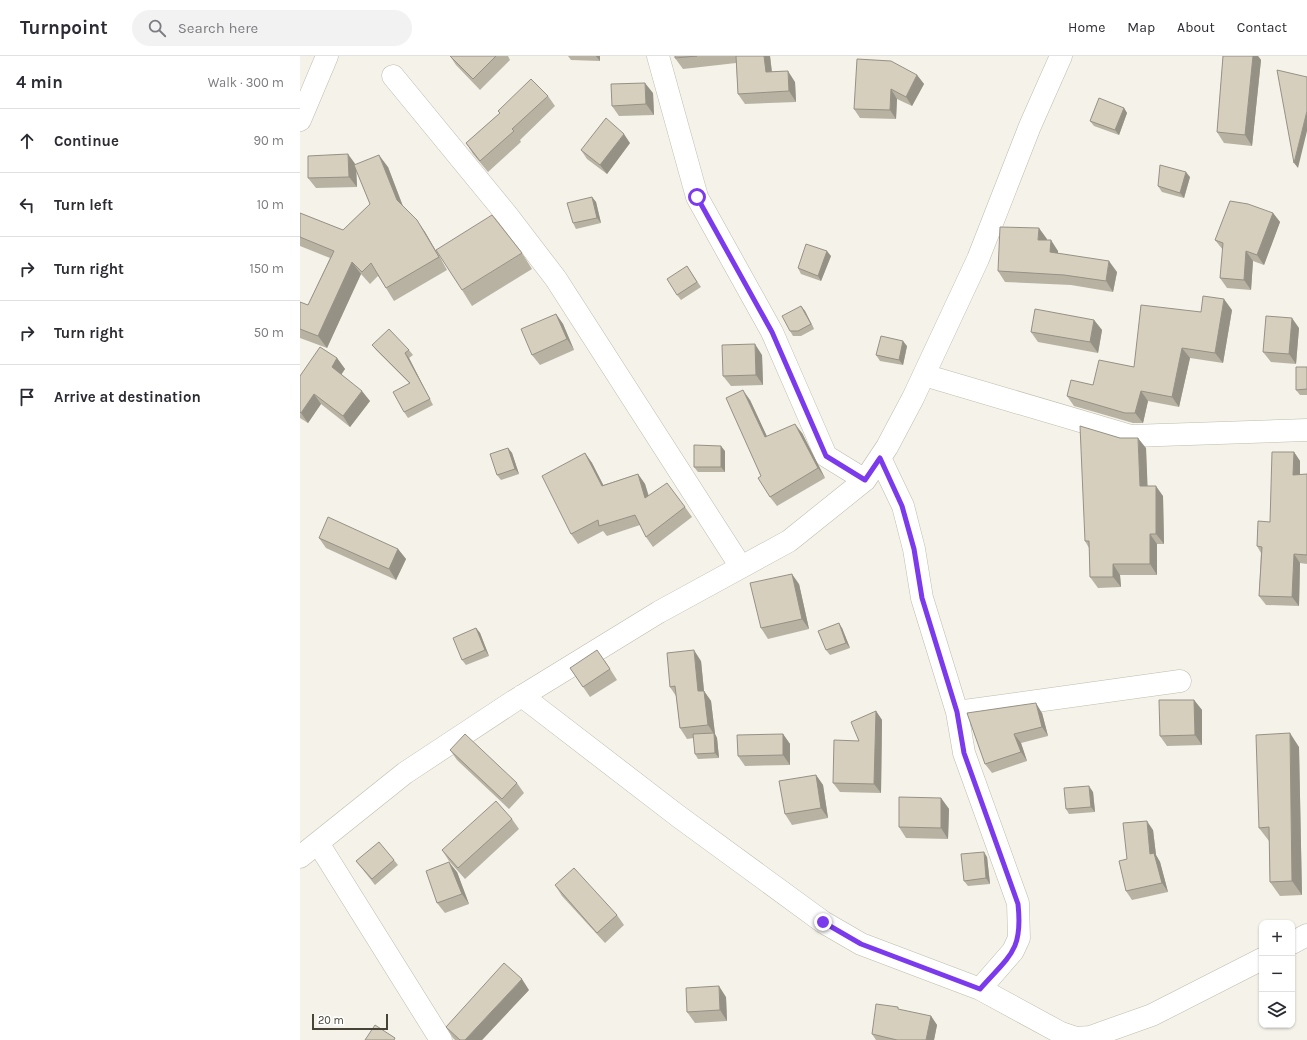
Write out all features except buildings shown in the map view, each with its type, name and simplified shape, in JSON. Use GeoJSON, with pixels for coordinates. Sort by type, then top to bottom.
{"type":"FeatureCollection","features":[{"type":"Feature","properties":{"kind":"street"},"geometry":{"type":"LineString","coordinates":[[300,120],[327,56]]}},
{"type":"Feature","properties":{"kind":"street"},"geometry":{"type":"LineString","coordinates":[[658,56],[697,197],[772,332],[826,456],[865,480]]}},
{"type":"Feature","properties":{"kind":"street"},"geometry":{"type":"LineString","coordinates":[[300,857],[405,774],[522,696],[659,612],[789,541],[865,480],[880,458],[902,419],[978,259],[1030,126],[1060,56]]}},
{"type":"Feature","properties":{"kind":"street"},"geometry":{"type":"LineString","coordinates":[[393,76],[507,215],[556,279],[741,567]]}},
{"type":"Feature","properties":{"kind":"street"},"geometry":{"type":"LineString","coordinates":[[924,375],[1131,436],[1307,430]]}},
{"type":"Feature","properties":{"kind":"street"},"geometry":{"type":"LineString","coordinates":[[880,458],[902,506],[914,549],[922,598],[957,712],[964,753],[1018,904],[1019,938],[1014,951],[980,989]]}},
{"type":"Feature","properties":{"kind":"street"},"geometry":{"type":"LineString","coordinates":[[957,712],[1180,681]]}},
{"type":"Feature","properties":{"kind":"street"},"geometry":{"type":"LineString","coordinates":[[522,696],[678,816],[823,922],[861,944],[980,989],[1060,1033],[1076,1038],[1090,1037],[1152,1015],[1259,961]]}},
{"type":"Feature","properties":{"kind":"street"},"geometry":{"type":"LineString","coordinates":[[318,843],[441,1040]]}},
{"type":"Feature","properties":{"kind":"street"},"geometry":{"type":"LineString","coordinates":[[1295,941],[1307,935]]}},
{"type":"Feature","properties":{"kind":"route"},"geometry":{"type":"LineString","coordinates":[[697,197],[772,332],[826,456],[865,480],[880,458],[902,506],[914,549],[922,598],[957,712],[964,753],[1018,904],[1019,938],[1014,951],[980,989],[924,966],[861,944],[823,922]]}}]}
